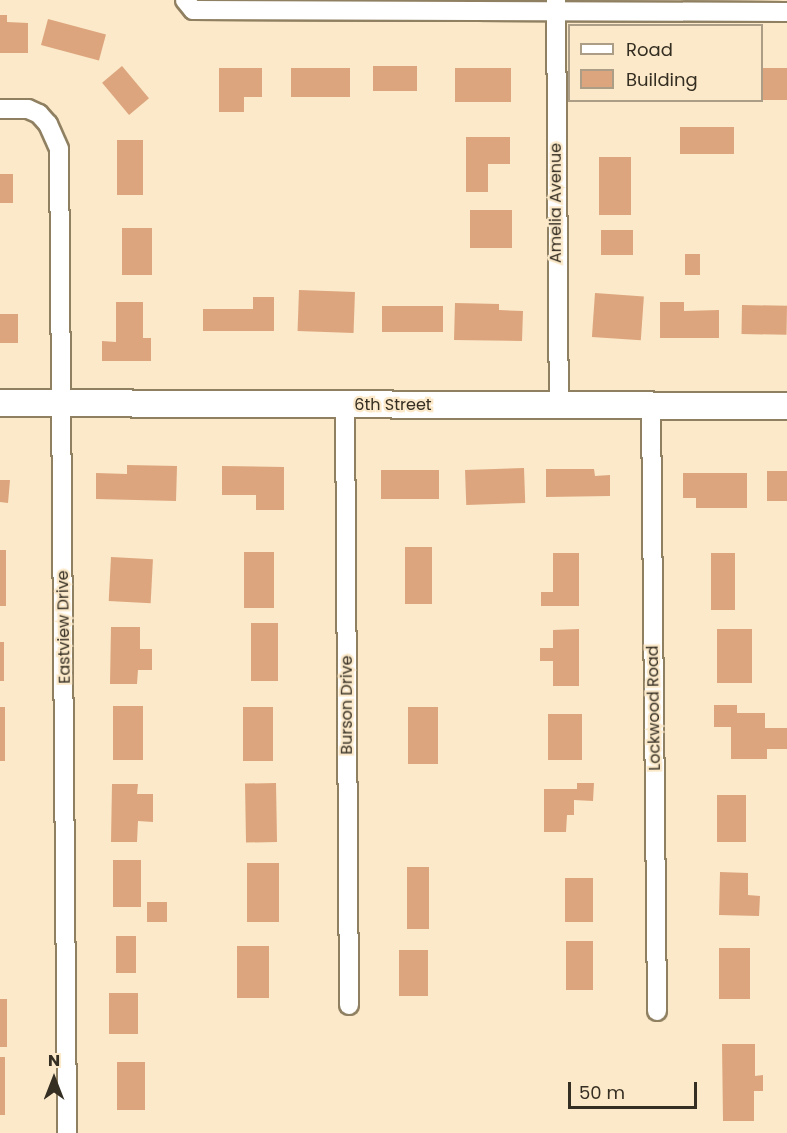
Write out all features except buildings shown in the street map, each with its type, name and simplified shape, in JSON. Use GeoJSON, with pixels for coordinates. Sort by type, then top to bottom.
{"type":"FeatureCollection","features":[{"type":"Feature","properties":{"kind":"street"},"geometry":{"type":"LineString","coordinates":[[185,0],[193,10],[556,6],[787,12]]}},
{"type":"Feature","properties":{"kind":"street","name":"Amelia Avenue"},"geometry":{"type":"LineString","coordinates":[[556,6],[559,405]]}},
{"type":"Feature","properties":{"kind":"street","name":"Eastview Drive"},"geometry":{"type":"LineString","coordinates":[[0,109],[28,109],[48,124],[59,149],[61,174],[67,1133]]}},
{"type":"Feature","properties":{"kind":"street","name":"6th Street"},"geometry":{"type":"LineString","coordinates":[[0,403],[787,406]]}},
{"type":"Feature","properties":{"kind":"street","name":"Burson Drive"},"geometry":{"type":"LineString","coordinates":[[345,405],[349,1005]]}},
{"type":"Feature","properties":{"kind":"street","name":"Lockwood Road"},"geometry":{"type":"LineString","coordinates":[[651,405],[657,1011]]}}]}
